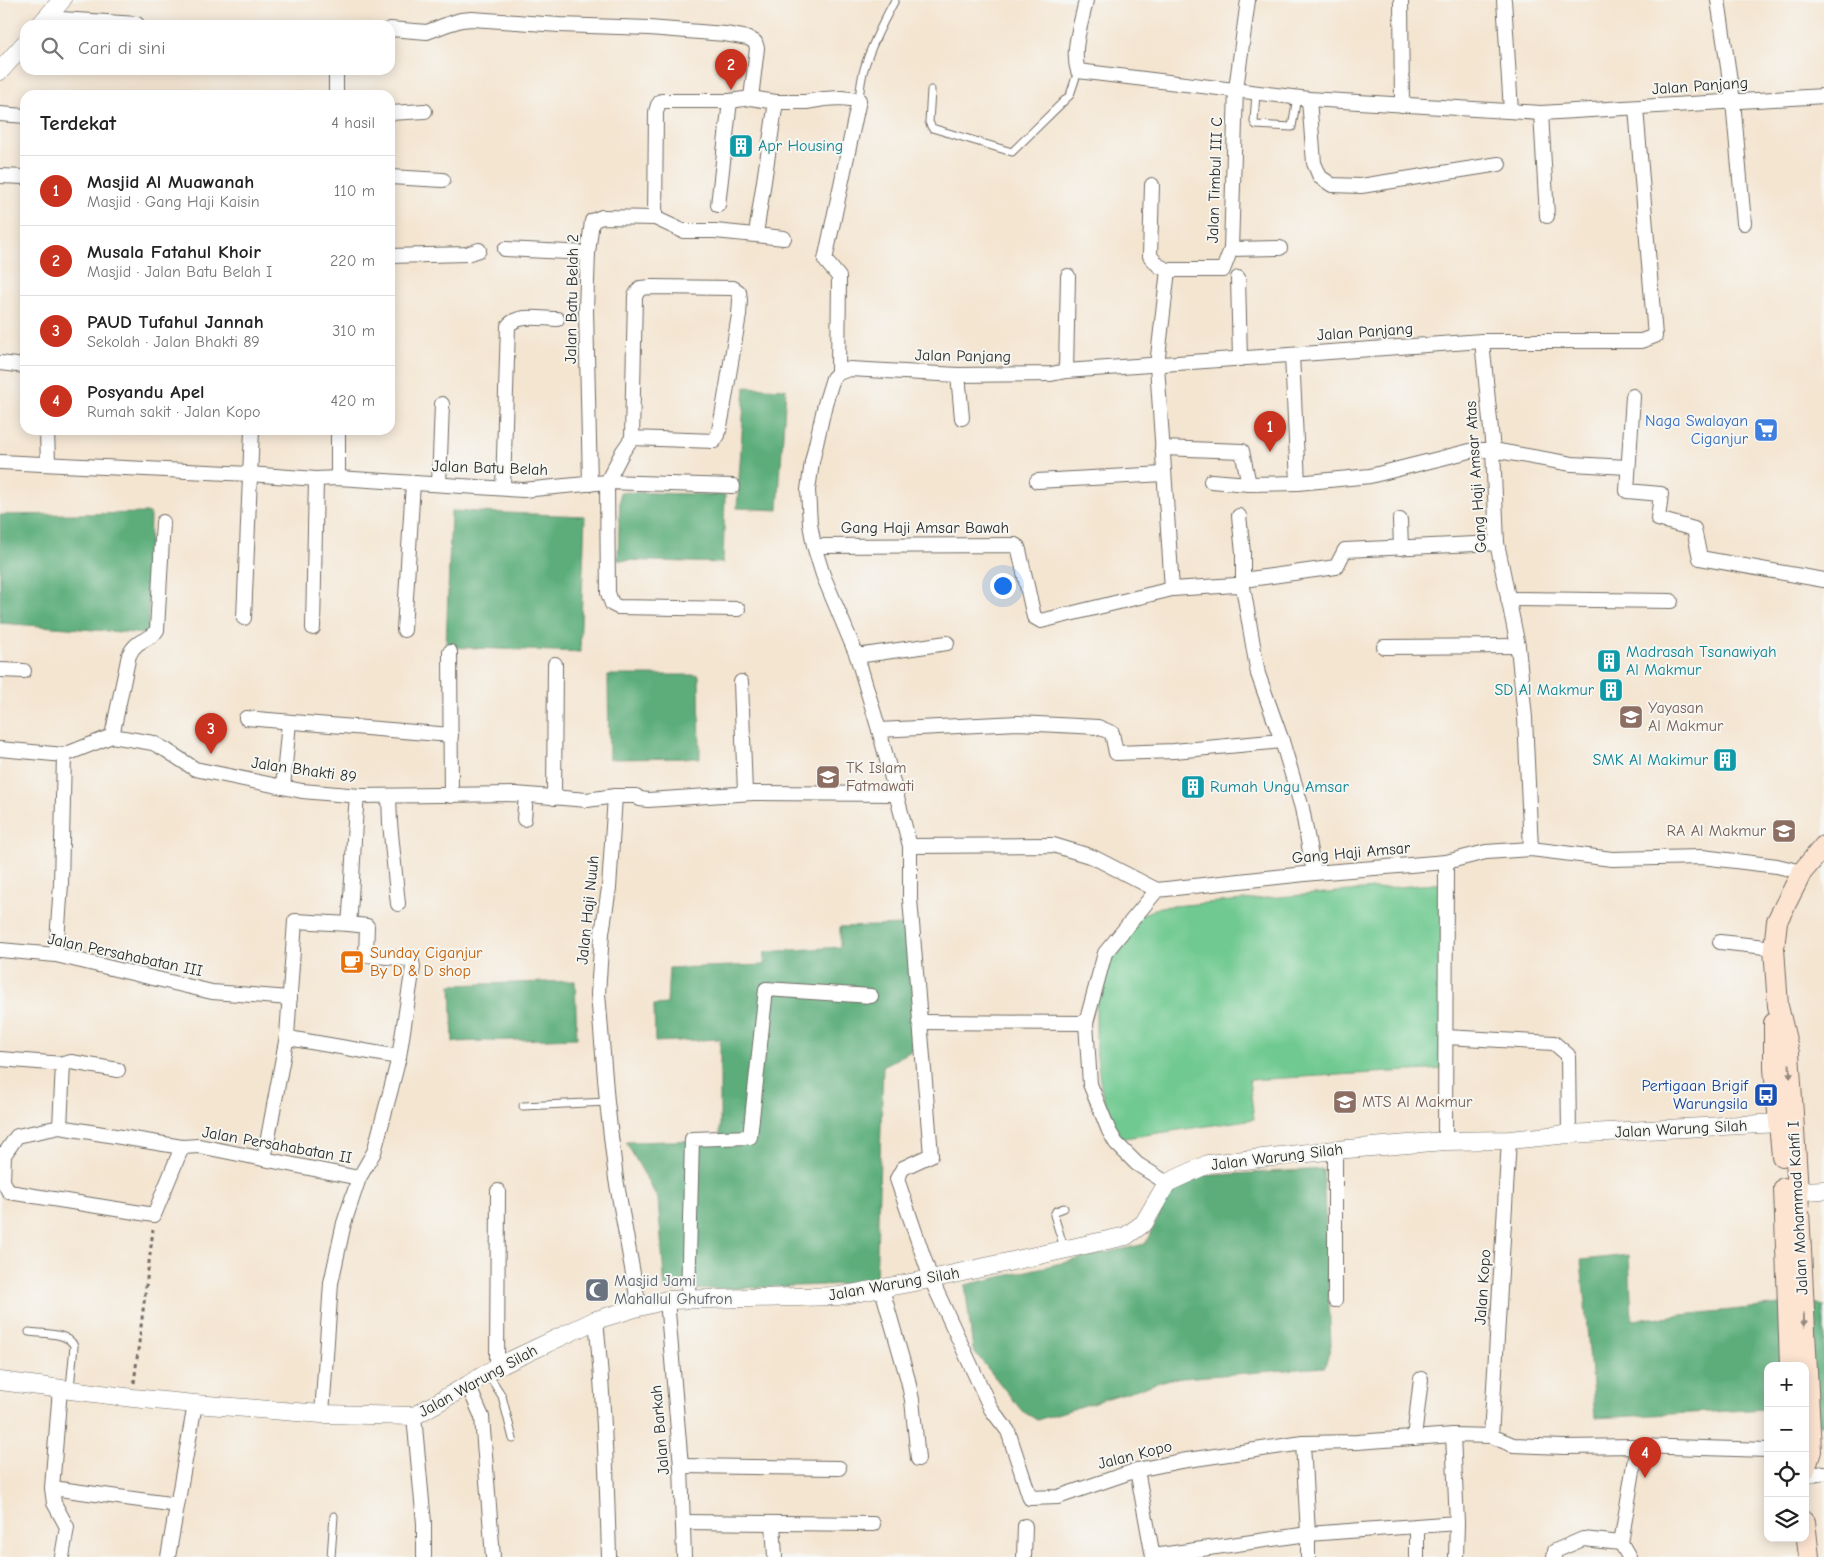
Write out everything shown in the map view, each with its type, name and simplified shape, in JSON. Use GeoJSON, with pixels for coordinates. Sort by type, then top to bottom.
{"type":"FeatureCollection","features":[{"type":"Feature","properties":{"kind":"main road","name":"Jalan Mohammad Kahfi I"},"geometry":{"type":"LineString","coordinates":[[1790,1362],[1791,1192],[1789,1053],[1778,1006],[1774,948],[1777,921],[1802,872],[1824,846]]}},
{"type":"Feature","properties":{"kind":"main road","name":"Jalan Mohammad Kahfi I"},"geometry":{"type":"LineString","coordinates":[[1778,1006],[1774,1019],[1774,1068],[1780,1123],[1791,1192],[1807,1452]]}},
{"type":"Feature","properties":{"kind":"main road"},"geometry":{"type":"LineString","coordinates":[[1807,1542],[1809,1557]]}},
{"type":"Feature","properties":{"kind":"street"},"geometry":{"type":"LineString","coordinates":[[44,20],[62,0]]}},
{"type":"Feature","properties":{"kind":"street"},"geometry":{"type":"LineString","coordinates":[[1086,0],[1076,51],[1075,62],[1078,71],[1303,98],[1402,105],[1541,113],[1636,108]]}},
{"type":"Feature","properties":{"kind":"street","name":"Jalan Timbul III C"},"geometry":{"type":"LineString","coordinates":[[1168,270],[1223,270],[1231,249],[1236,89],[1248,0]]}},
{"type":"Feature","properties":{"kind":"street"},"geometry":{"type":"LineString","coordinates":[[1401,0],[1402,105]]}},
{"type":"Feature","properties":{"kind":"street"},"geometry":{"type":"LineString","coordinates":[[1504,0],[1511,112]]}},
{"type":"Feature","properties":{"kind":"street"},"geometry":{"type":"LineString","coordinates":[[1718,0],[1733,101],[1744,223]]}},
{"type":"Feature","properties":{"kind":"street"},"geometry":{"type":"LineString","coordinates":[[395,29],[427,32],[454,22],[472,19],[559,25],[649,28],[725,34],[748,38],[755,42],[757,48],[751,98]]}},
{"type":"Feature","properties":{"kind":"street"},"geometry":{"type":"LineString","coordinates":[[0,70],[20,48]]}},
{"type":"Feature","properties":{"kind":"street"},"geometry":{"type":"LineString","coordinates":[[336,75],[336,90]]}},
{"type":"Feature","properties":{"kind":"street","name":"Jalan Panjang"},"geometry":{"type":"LineString","coordinates":[[838,373],[850,369],[958,375],[1051,374],[1066,371],[1482,341],[1641,341],[1655,336],[1636,108],[1824,96]]}},
{"type":"Feature","properties":{"kind":"street"},"geometry":{"type":"LineString","coordinates":[[655,218],[656,112],[658,104],[666,100],[730,101],[751,98],[776,102],[806,102],[832,98],[859,100],[825,260],[839,276],[838,373],[833,378],[825,404],[812,462],[808,490],[810,524],[814,546],[834,602],[857,656],[910,846],[910,899],[919,1022],[932,1155],[902,1168],[897,1179],[931,1279]]}},
{"type":"Feature","properties":{"kind":"street"},"geometry":{"type":"LineString","coordinates":[[1303,98],[1314,163],[1320,177],[1332,184],[1361,186],[1499,164]]}},
{"type":"Feature","properties":{"kind":"street"},"geometry":{"type":"LineString","coordinates":[[718,205],[730,101]]}},
{"type":"Feature","properties":{"kind":"street"},"geometry":{"type":"LineString","coordinates":[[758,227],[776,102]]}},
{"type":"Feature","properties":{"kind":"street"},"geometry":{"type":"LineString","coordinates":[[395,113],[425,111]]}},
{"type":"Feature","properties":{"kind":"street"},"geometry":{"type":"LineString","coordinates":[[1541,113],[1547,216]]}},
{"type":"Feature","properties":{"kind":"street"},"geometry":{"type":"LineString","coordinates":[[0,114],[20,116]]}},
{"type":"Feature","properties":{"kind":"street"},"geometry":{"type":"LineString","coordinates":[[0,176],[20,177]]}},
{"type":"Feature","properties":{"kind":"street"},"geometry":{"type":"LineString","coordinates":[[395,177],[443,180]]}},
{"type":"Feature","properties":{"kind":"street"},"geometry":{"type":"LineString","coordinates":[[1152,186],[1150,256],[1159,266],[1168,270],[1157,365],[1172,589]]}},
{"type":"Feature","properties":{"kind":"street","name":"Jalan Batu Belah 2"},"geometry":{"type":"LineString","coordinates":[[590,484],[586,310],[588,253],[592,221],[596,218],[655,218],[683,231],[715,231],[784,238]]}},
{"type":"Feature","properties":{"kind":"street"},"geometry":{"type":"LineString","coordinates":[[1231,249],[1280,248]]}},
{"type":"Feature","properties":{"kind":"street"},"geometry":{"type":"LineString","coordinates":[[505,249],[588,253]]}},
{"type":"Feature","properties":{"kind":"street"},"geometry":{"type":"LineString","coordinates":[[395,256],[467,254],[479,250]]}},
{"type":"Feature","properties":{"kind":"street"},"geometry":{"type":"LineString","coordinates":[[1066,371],[1068,276]]}},
{"type":"Feature","properties":{"kind":"street"},"geometry":{"type":"LineString","coordinates":[[1238,278],[1240,359]]}},
{"type":"Feature","properties":{"kind":"street"},"geometry":{"type":"LineString","coordinates":[[632,438],[714,441],[718,435],[722,416],[739,315],[739,292],[733,288],[652,287],[640,288],[637,292],[632,438],[607,482],[608,593],[612,604],[618,607],[631,608],[738,609]]}},
{"type":"Feature","properties":{"kind":"street"},"geometry":{"type":"LineString","coordinates":[[503,488],[508,326],[510,323],[523,318],[557,319]]}},
{"type":"Feature","properties":{"kind":"street","name":"Gang Haji Amsar Atas"},"geometry":{"type":"LineString","coordinates":[[1482,341],[1493,450],[1497,544],[1518,646],[1525,718],[1531,849]]}},
{"type":"Feature","properties":{"kind":"street"},"geometry":{"type":"LineString","coordinates":[[1292,355],[1298,483]]}},
{"type":"Feature","properties":{"kind":"street"},"geometry":{"type":"LineString","coordinates":[[0,363],[20,365]]}},
{"type":"Feature","properties":{"kind":"street"},"geometry":{"type":"LineString","coordinates":[[958,375],[962,418]]}},
{"type":"Feature","properties":{"kind":"street"},"geometry":{"type":"LineString","coordinates":[[1632,396],[1627,491],[1661,494],[1658,519],[1694,529],[1700,558],[1824,580]]}},
{"type":"Feature","properties":{"kind":"street"},"geometry":{"type":"LineString","coordinates":[[439,484],[442,404]]}},
{"type":"Feature","properties":{"kind":"street"},"geometry":{"type":"LineString","coordinates":[[47,435],[48,464]]}},
{"type":"Feature","properties":{"kind":"street"},"geometry":{"type":"LineString","coordinates":[[244,618],[252,435]]}},
{"type":"Feature","properties":{"kind":"street"},"geometry":{"type":"LineString","coordinates":[[338,435],[338,478]]}},
{"type":"Feature","properties":{"kind":"street"},"geometry":{"type":"LineString","coordinates":[[1162,448],[1242,451],[1249,484]]}},
{"type":"Feature","properties":{"kind":"street"},"geometry":{"type":"LineString","coordinates":[[1211,481],[1249,484],[1298,483],[1370,476],[1474,450],[1493,450],[1572,464],[1627,467]]}},
{"type":"Feature","properties":{"kind":"street","name":"Jalan Batu Belah"},"geometry":{"type":"LineString","coordinates":[[0,462],[316,479],[338,478],[523,490],[607,482],[733,486]]}},
{"type":"Feature","properties":{"kind":"street"},"geometry":{"type":"LineString","coordinates":[[1037,481],[1164,474]]}},
{"type":"Feature","properties":{"kind":"street"},"geometry":{"type":"LineString","coordinates":[[313,628],[316,479]]}},
{"type":"Feature","properties":{"kind":"street"},"geometry":{"type":"LineString","coordinates":[[404,630],[412,482]]}},
{"type":"Feature","properties":{"kind":"street"},"geometry":{"type":"LineString","coordinates":[[1239,516],[1243,552],[1241,584],[1258,674],[1282,741],[1302,808],[1314,873]]}},
{"type":"Feature","properties":{"kind":"street"},"geometry":{"type":"LineString","coordinates":[[1400,520],[1401,548],[1497,544]]}},
{"type":"Feature","properties":{"kind":"street"},"geometry":{"type":"LineString","coordinates":[[0,749],[64,755],[112,736],[129,655],[132,648],[138,642],[155,634],[157,630],[163,522]]}},
{"type":"Feature","properties":{"kind":"street","name":"Gang Haji Amsar Bawah"},"geometry":{"type":"LineString","coordinates":[[814,546],[1015,545],[1019,550],[1034,618],[1041,621],[1172,589],[1241,584],[1336,567],[1346,550],[1401,548]]}},
{"type":"Feature","properties":{"kind":"street"},"geometry":{"type":"LineString","coordinates":[[1508,599],[1671,601]]}},
{"type":"Feature","properties":{"kind":"street"},"geometry":{"type":"LineString","coordinates":[[857,656],[947,643]]}},
{"type":"Feature","properties":{"kind":"street"},"geometry":{"type":"LineString","coordinates":[[1384,647],[1518,646]]}},
{"type":"Feature","properties":{"kind":"street"},"geometry":{"type":"LineString","coordinates":[[450,652],[451,796]]}},
{"type":"Feature","properties":{"kind":"street"},"geometry":{"type":"LineString","coordinates":[[554,798],[555,664]]}},
{"type":"Feature","properties":{"kind":"street"},"geometry":{"type":"LineString","coordinates":[[0,670],[24,671]]}},
{"type":"Feature","properties":{"kind":"street"},"geometry":{"type":"LineString","coordinates":[[741,682],[745,793]]}},
{"type":"Feature","properties":{"kind":"street"},"geometry":{"type":"LineString","coordinates":[[246,718],[451,735]]}},
{"type":"Feature","properties":{"kind":"street"},"geometry":{"type":"LineString","coordinates":[[283,787],[289,722]]}},
{"type":"Feature","properties":{"kind":"street"},"geometry":{"type":"LineString","coordinates":[[879,730],[1018,723],[1098,727],[1112,733],[1116,753],[1174,751],[1282,741]]}},
{"type":"Feature","properties":{"kind":"street","name":"Jalan Bhakti 89"},"geometry":{"type":"LineString","coordinates":[[112,736],[153,743],[195,769],[302,791],[358,796],[526,795],[587,800],[615,796]]}},
{"type":"Feature","properties":{"kind":"street"},"geometry":{"type":"LineString","coordinates":[[56,955],[61,884],[64,755]]}},
{"type":"Feature","properties":{"kind":"street"},"geometry":{"type":"LineString","coordinates":[[615,796],[636,796],[640,799],[648,800],[745,793],[896,794]]}},
{"type":"Feature","properties":{"kind":"street"},"geometry":{"type":"LineString","coordinates":[[524,819],[526,795]]}},
{"type":"Feature","properties":{"kind":"street"},"geometry":{"type":"LineString","coordinates":[[349,924],[353,880],[353,831],[358,796]]}},
{"type":"Feature","properties":{"kind":"street"},"geometry":{"type":"LineString","coordinates":[[389,796],[398,904]]}},
{"type":"Feature","properties":{"kind":"street","name":"Jalan Haji Nuuh"},"geometry":{"type":"LineString","coordinates":[[615,796],[609,888],[602,933],[598,994],[607,1102],[616,1179],[638,1307]]}},
{"type":"Feature","properties":{"kind":"street"},"geometry":{"type":"LineString","coordinates":[[910,846],[1053,845],[1094,857],[1157,890],[1105,953],[1086,1023],[1090,1084],[1109,1131],[1116,1143],[1137,1164],[1167,1183]]}},
{"type":"Feature","properties":{"kind":"street","name":"Gang Haji Amsar"},"geometry":{"type":"LineString","coordinates":[[1157,890],[1314,873],[1446,862],[1486,852],[1531,849],[1612,859],[1702,857],[1776,866],[1802,872]]}},
{"type":"Feature","properties":{"kind":"street"},"geometry":{"type":"LineString","coordinates":[[1445,1141],[1446,862]]}},
{"type":"Feature","properties":{"kind":"street"},"geometry":{"type":"LineString","coordinates":[[264,1159],[287,1036],[295,921],[366,926],[366,955],[409,959],[413,967],[399,1057],[374,1152],[359,1178],[344,1223],[331,1283],[322,1414]]}},
{"type":"Feature","properties":{"kind":"street"},"geometry":{"type":"LineString","coordinates":[[1720,942],[1774,948]]}},
{"type":"Feature","properties":{"kind":"street","name":"Jalan Persahabatan III"},"geometry":{"type":"LineString","coordinates":[[0,950],[56,955],[212,992],[290,998]]}},
{"type":"Feature","properties":{"kind":"street"},"geometry":{"type":"LineString","coordinates":[[688,1300],[692,1139],[750,1137],[766,989],[871,996]]}},
{"type":"Feature","properties":{"kind":"street"},"geometry":{"type":"LineString","coordinates":[[919,1022],[1086,1023]]}},
{"type":"Feature","properties":{"kind":"street"},"geometry":{"type":"LineString","coordinates":[[287,1036],[294,1039],[399,1057]]}},
{"type":"Feature","properties":{"kind":"street"},"geometry":{"type":"LineString","coordinates":[[1446,1037],[1554,1043],[1568,1055],[1569,1134]]}},
{"type":"Feature","properties":{"kind":"street"},"geometry":{"type":"LineString","coordinates":[[0,1059],[63,1064],[71,1062],[118,1070]]}},
{"type":"Feature","properties":{"kind":"street"},"geometry":{"type":"LineString","coordinates":[[60,1127],[63,1064]]}},
{"type":"Feature","properties":{"kind":"street","name":"Jalan Warung Silah"},"geometry":{"type":"LineString","coordinates":[[0,1381],[195,1404],[322,1414],[414,1416],[492,1370],[596,1320],[638,1307],[668,1300],[839,1296],[882,1289],[1065,1251],[1126,1236],[1144,1223],[1167,1183],[1208,1164],[1335,1150],[1445,1141],[1509,1140],[1569,1134],[1780,1123]]}},
{"type":"Feature","properties":{"kind":"street"},"geometry":{"type":"LineString","coordinates":[[154,1215],[9,1192],[3,1181],[2,1154],[17,1136],[60,1127],[182,1147]]}},
{"type":"Feature","properties":{"kind":"street","name":"Jalan Kopo"},"geometry":{"type":"LineString","coordinates":[[1491,1436],[1509,1140]]}},
{"type":"Feature","properties":{"kind":"street","name":"Jalan Persahabatan II"},"geometry":{"type":"LineString","coordinates":[[154,1215],[182,1147],[199,1146],[359,1178]]}},
{"type":"Feature","properties":{"kind":"street"},"geometry":{"type":"LineString","coordinates":[[1335,1150],[1335,1300]]}},
{"type":"Feature","properties":{"kind":"street"},"geometry":{"type":"LineString","coordinates":[[1791,1192],[1824,1190]]}},
{"type":"Feature","properties":{"kind":"street"},"geometry":{"type":"LineString","coordinates":[[492,1370],[498,1191]]}},
{"type":"Feature","properties":{"kind":"street","name":"Jalan Kopo"},"geometry":{"type":"LineString","coordinates":[[931,1279],[991,1409],[1008,1431],[1030,1498],[1058,1497],[1137,1470],[1213,1456],[1303,1443],[1358,1442],[1453,1435],[1491,1436],[1513,1445],[1564,1448],[1637,1446],[1764,1450]]}},
{"type":"Feature","properties":{"kind":"street"},"geometry":{"type":"LineString","coordinates":[[882,1289],[912,1400],[918,1459]]}},
{"type":"Feature","properties":{"kind":"street","name":"Jalan Barkah"},"geometry":{"type":"LineString","coordinates":[[668,1300],[681,1466],[684,1557]]}},
{"type":"Feature","properties":{"kind":"street"},"geometry":{"type":"LineString","coordinates":[[596,1320],[606,1454],[609,1557]]}},
{"type":"Feature","properties":{"kind":"street"},"geometry":{"type":"LineString","coordinates":[[1414,1438],[1421,1378]]}},
{"type":"Feature","properties":{"kind":"street"},"geometry":{"type":"LineString","coordinates":[[468,1385],[482,1417],[493,1557]]}},
{"type":"Feature","properties":{"kind":"street"},"geometry":{"type":"LineString","coordinates":[[62,1557],[67,1527],[54,1503],[52,1488],[64,1390]]}},
{"type":"Feature","properties":{"kind":"street"},"geometry":{"type":"LineString","coordinates":[[168,1557],[195,1404]]}},
{"type":"Feature","properties":{"kind":"street"},"geometry":{"type":"LineString","coordinates":[[414,1416],[424,1523],[424,1557]]}},
{"type":"Feature","properties":{"kind":"street"},"geometry":{"type":"LineString","coordinates":[[1453,1435],[1457,1523],[1456,1557]]}},
{"type":"Feature","properties":{"kind":"street"},"geometry":{"type":"LineString","coordinates":[[1303,1443],[1308,1557]]}},
{"type":"Feature","properties":{"kind":"street"},"geometry":{"type":"LineString","coordinates":[[1629,1557],[1621,1543],[1637,1446]]}},
{"type":"Feature","properties":{"kind":"street"},"geometry":{"type":"LineString","coordinates":[[681,1466],[839,1468]]}},
{"type":"Feature","properties":{"kind":"street"},"geometry":{"type":"LineString","coordinates":[[1137,1470],[1153,1556],[1308,1534],[1457,1523]]}},
{"type":"Feature","properties":{"kind":"street"},"geometry":{"type":"LineString","coordinates":[[1809,1475],[1824,1473]]}},
{"type":"Feature","properties":{"kind":"street"},"geometry":{"type":"LineString","coordinates":[[52,1488],[177,1505]]}},
{"type":"Feature","properties":{"kind":"street"},"geometry":{"type":"LineString","coordinates":[[684,1522],[873,1524]]}},
{"type":"Feature","properties":{"kind":"street"},"geometry":{"type":"LineString","coordinates":[[773,1523],[775,1557]]}},
{"type":"Feature","properties":{"kind":"street"},"geometry":{"type":"LineString","coordinates":[[1024,1557],[1025,1526]]}},
{"type":"Feature","properties":{"kind":"street"},"geometry":{"type":"LineString","coordinates":[[1417,1526],[1417,1557]]}},
{"type":"Feature","properties":{"kind":"street"},"geometry":{"type":"LineString","coordinates":[[1554,1557],[1555,1551],[1583,1539],[1621,1543]]}},
{"type":"Feature","properties":{"kind":"lane"},"geometry":{"type":"LineString","coordinates":[[859,100],[863,71],[882,23],[895,0]]}},
{"type":"Feature","properties":{"kind":"lane"},"geometry":{"type":"LineString","coordinates":[[931,90],[929,122],[932,128],[1012,152],[1070,95],[1078,71]]}},
{"type":"Feature","properties":{"kind":"lane"},"geometry":{"type":"LineString","coordinates":[[1256,92],[1254,122],[1256,125],[1292,127],[1303,98]]}},
{"type":"Feature","properties":{"kind":"lane"},"geometry":{"type":"LineString","coordinates":[[523,1106],[607,1102]]}},
{"type":"Feature","properties":{"kind":"lane"},"geometry":{"type":"LineString","coordinates":[[1064,1208],[1056,1211],[1054,1215],[1065,1251]]}},
{"type":"Feature","properties":{"kind":"lane"},"geometry":{"type":"LineString","coordinates":[[29,1332],[66,1337],[73,1343],[74,1346],[64,1390]]}},
{"type":"Feature","properties":{"kind":"lane"},"geometry":{"type":"LineString","coordinates":[[492,1370],[502,1396],[513,1439]]}},
{"type":"Feature","properties":{"kind":"lane"},"geometry":{"type":"LineString","coordinates":[[331,1557],[334,1516]]}},
{"type":"Feature","properties":{"kind":"path"},"geometry":{"type":"LineString","coordinates":[[133,1398],[154,1215]]}},
{"type":"Feature","properties":{"kind":"green space"},"geometry":{"type":"Polygon","coordinates":[[[745,387],[786,389],[778,510],[737,508],[745,387]]]}},
{"type":"Feature","properties":{"kind":"green space"},"geometry":{"type":"Polygon","coordinates":[[[620,492],[725,495],[723,563],[618,560],[620,492]]]}},
{"type":"Feature","properties":{"kind":"green space"},"geometry":{"type":"Polygon","coordinates":[[[451,511],[585,516],[580,652],[446,647],[451,511]]]}},
{"type":"Feature","properties":{"kind":"green space"},"geometry":{"type":"Polygon","coordinates":[[[150,513],[148,634],[0,623],[0,515],[150,513]]]}},
{"type":"Feature","properties":{"kind":"green space"},"geometry":{"type":"Polygon","coordinates":[[[608,675],[699,675],[700,758],[609,759],[608,675]]]}},
{"type":"Feature","properties":{"kind":"green space"},"geometry":{"type":"Polygon","coordinates":[[[1445,883],[1445,1069],[1249,1080],[1254,1119],[1118,1139],[1111,1125],[1101,1088],[1096,1048],[1096,999],[1111,954],[1138,916],[1160,907],[1445,883]]]}},
{"type":"Feature","properties":{"kind":"green space"},"geometry":{"type":"Polygon","coordinates":[[[907,925],[917,1048],[883,1066],[876,1283],[665,1291],[658,1199],[626,1142],[720,1140],[720,1039],[655,1042],[654,1005],[667,1004],[669,968],[764,965],[765,952],[840,947],[840,927],[907,925]]]}},
{"type":"Feature","properties":{"kind":"green space"},"geometry":{"type":"Polygon","coordinates":[[[575,981],[577,1038],[453,1042],[451,985],[575,981]]]}},
{"type":"Feature","properties":{"kind":"green space"},"geometry":{"type":"Polygon","coordinates":[[[1323,1169],[1331,1345],[1325,1367],[1170,1379],[1037,1420],[1022,1411],[973,1350],[965,1285],[1145,1244],[1179,1177],[1323,1169]]]}},
{"type":"Feature","properties":{"kind":"green space"},"geometry":{"type":"Polygon","coordinates":[[[1629,1255],[1632,1320],[1810,1302],[1824,1306],[1824,1426],[1809,1420],[1809,1362],[1764,1362],[1764,1409],[1595,1418],[1581,1260],[1629,1255]]]}},
{"type":"Feature","properties":{"kind":"place","name":"Musala Fatahul Khoir"},"geometry":{"type":"Point","coordinates":[731,90]}},
{"type":"Feature","properties":{"kind":"place","name":"Apr Housing"},"geometry":{"type":"Point","coordinates":[741,146]}},
{"type":"Feature","properties":{"kind":"place","name":"Naga Swalayan Ciganjur"},"geometry":{"type":"Point","coordinates":[1766,430]}},
{"type":"Feature","properties":{"kind":"place","name":"Masjid Al Muawanah"},"geometry":{"type":"Point","coordinates":[1270,452]}},
{"type":"Feature","properties":{"kind":"place","name":"Madrasah Tsanawiyah Al Makmur"},"geometry":{"type":"Point","coordinates":[1609,661]}},
{"type":"Feature","properties":{"kind":"place","name":"SD Al Makmur"},"geometry":{"type":"Point","coordinates":[1611,690]}},
{"type":"Feature","properties":{"kind":"place","name":"Yayasan Al Makmur"},"geometry":{"type":"Point","coordinates":[1631,717]}},
{"type":"Feature","properties":{"kind":"place","name":"PAUD Tufahul Jannah"},"geometry":{"type":"Point","coordinates":[211,754]}},
{"type":"Feature","properties":{"kind":"place","name":"SMK Al Makimur"},"geometry":{"type":"Point","coordinates":[1725,760]}},
{"type":"Feature","properties":{"kind":"place","name":"TK Islam Fatmawati"},"geometry":{"type":"Point","coordinates":[828,777]}},
{"type":"Feature","properties":{"kind":"place","name":"Rumah Ungu Amsar"},"geometry":{"type":"Point","coordinates":[1193,787]}},
{"type":"Feature","properties":{"kind":"place","name":"RA Al Makmur"},"geometry":{"type":"Point","coordinates":[1784,831]}},
{"type":"Feature","properties":{"kind":"place","name":"Sunday Ciganjur By D & D shop"},"geometry":{"type":"Point","coordinates":[352,962]}},
{"type":"Feature","properties":{"kind":"place","name":"Pertigaan Brigif Warungsila"},"geometry":{"type":"Point","coordinates":[1766,1095]}},
{"type":"Feature","properties":{"kind":"place","name":"MTS Al Makmur"},"geometry":{"type":"Point","coordinates":[1345,1102]}},
{"type":"Feature","properties":{"kind":"place","name":"Masjid Jami Mahallul Ghufron"},"geometry":{"type":"Point","coordinates":[597,1290]}},
{"type":"Feature","properties":{"kind":"place","name":"Posyandu Apel"},"geometry":{"type":"Point","coordinates":[1645,1478]}}]}
